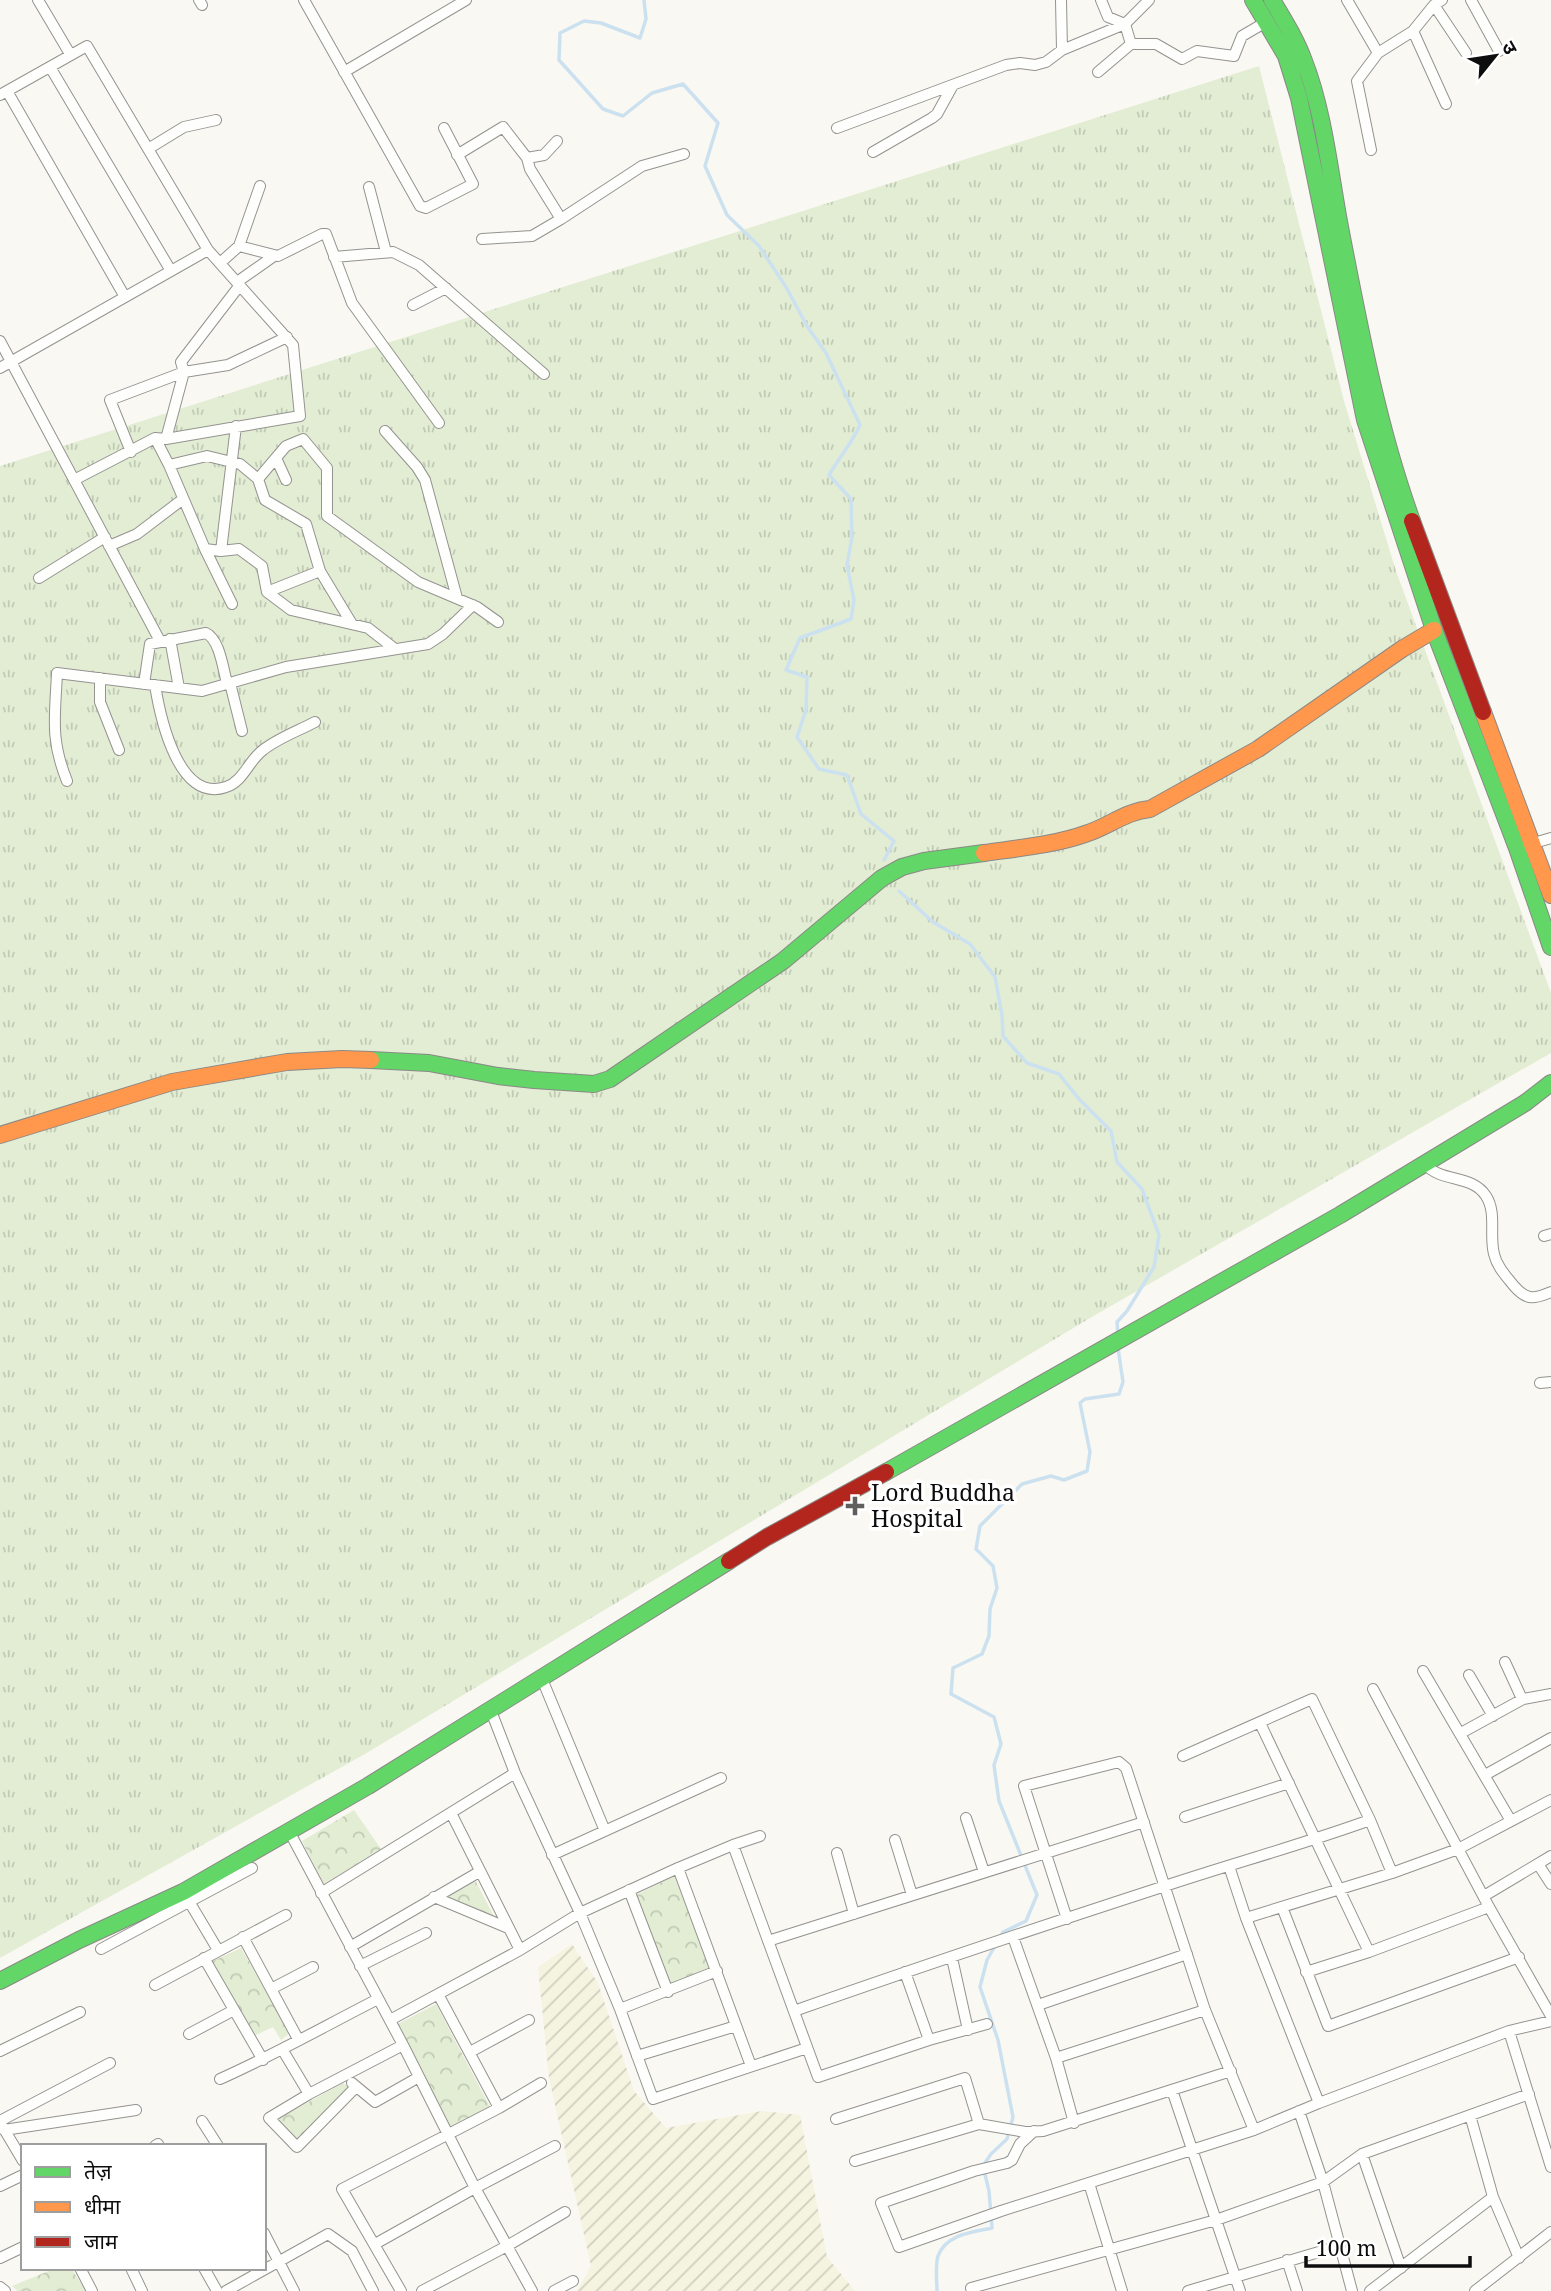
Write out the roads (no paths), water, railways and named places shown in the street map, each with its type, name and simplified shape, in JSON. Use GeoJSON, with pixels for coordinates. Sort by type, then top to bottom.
{"type":"FeatureCollection","features":[{"type":"Feature","properties":{"kind":"street"},"geometry":{"type":"LineString","coordinates":[[304,0],[420,206],[426,208],[473,184],[443,128]]}},
{"type":"Feature","properties":{"kind":"street"},"geometry":{"type":"LineString","coordinates":[[344,72],[466,0]]}},
{"type":"Feature","properties":{"kind":"street"},"geometry":{"type":"LineString","coordinates":[[1061,0],[1062,50]]}},
{"type":"Feature","properties":{"kind":"street"},"geometry":{"type":"LineString","coordinates":[[1101,0],[1108,17],[1125,24]]}},
{"type":"Feature","properties":{"kind":"street"},"geometry":{"type":"LineString","coordinates":[[837,128],[1006,65],[1035,65],[1046,62],[1062,50],[1125,24],[1149,0]]}},
{"type":"Feature","properties":{"kind":"street"},"geometry":{"type":"LineString","coordinates":[[1253,0],[1286,56],[1299,98],[1365,420],[1434,630],[1524,846],[1551,895]]}},
{"type":"Feature","properties":{"kind":"street"},"geometry":{"type":"LineString","coordinates":[[1272,0],[1291,31],[1319,116],[1363,344],[1402,493],[1524,846],[1551,947]]}},
{"type":"Feature","properties":{"kind":"street"},"geometry":{"type":"LineString","coordinates":[[1347,0],[1378,53]]}},
{"type":"Feature","properties":{"kind":"street"},"geometry":{"type":"LineString","coordinates":[[1471,0],[1499,51]]}},
{"type":"Feature","properties":{"kind":"street"},"geometry":{"type":"LineString","coordinates":[[38,1],[70,54]]}},
{"type":"Feature","properties":{"kind":"street"},"geometry":{"type":"LineString","coordinates":[[1371,150],[1357,81],[1378,53],[1413,31],[1438,2],[1466,53]]}},
{"type":"Feature","properties":{"kind":"street"},"geometry":{"type":"LineString","coordinates":[[1098,72],[1131,44],[1156,44],[1182,60],[1197,51],[1234,55],[1242,36],[1266,22]]}},
{"type":"Feature","properties":{"kind":"street"},"geometry":{"type":"LineString","coordinates":[[1125,24],[1131,44]]}},
{"type":"Feature","properties":{"kind":"street"},"geometry":{"type":"LineString","coordinates":[[1413,31],[1446,104]]}},
{"type":"Feature","properties":{"kind":"street"},"geometry":{"type":"LineString","coordinates":[[125,297],[3,93],[87,46],[208,250],[293,345],[303,439],[327,468],[327,516],[418,582],[457,598],[498,622]]}},
{"type":"Feature","properties":{"kind":"street"},"geometry":{"type":"LineString","coordinates":[[50,67],[171,271]]}},
{"type":"Feature","properties":{"kind":"street"},"geometry":{"type":"LineString","coordinates":[[873,152],[937,114],[953,85]]}},
{"type":"Feature","properties":{"kind":"street"},"geometry":{"type":"LineString","coordinates":[[148,149],[184,127],[216,120]]}},
{"type":"Feature","properties":{"kind":"street"},"geometry":{"type":"LineString","coordinates":[[457,155],[503,127],[527,158],[530,169],[561,219]]}},
{"type":"Feature","properties":{"kind":"street"},"geometry":{"type":"LineString","coordinates":[[527,158],[544,155],[557,141]]}},
{"type":"Feature","properties":{"kind":"street"},"geometry":{"type":"LineString","coordinates":[[482,239],[532,236],[642,166],[684,154]]}},
{"type":"Feature","properties":{"kind":"street"},"geometry":{"type":"LineString","coordinates":[[220,263],[239,246],[260,186]]}},
{"type":"Feature","properties":{"kind":"street"},"geometry":{"type":"LineString","coordinates":[[369,187],[386,252]]}},
{"type":"Feature","properties":{"kind":"street"},"geometry":{"type":"LineString","coordinates":[[239,246],[274,256],[282,255],[324,233],[352,303],[439,423]]}},
{"type":"Feature","properties":{"kind":"street"},"geometry":{"type":"LineString","coordinates":[[0,368],[208,250]]}},
{"type":"Feature","properties":{"kind":"street"},"geometry":{"type":"LineString","coordinates":[[334,257],[386,252],[400,254],[419,265],[544,374]]}},
{"type":"Feature","properties":{"kind":"street"},"geometry":{"type":"LineString","coordinates":[[232,604],[183,499],[160,439],[184,372],[181,362],[238,284],[274,256]]}},
{"type":"Feature","properties":{"kind":"street"},"geometry":{"type":"LineString","coordinates":[[413,305],[446,288]]}},
{"type":"Feature","properties":{"kind":"street"},"geometry":{"type":"LineString","coordinates":[[131,452],[110,400],[184,372],[228,365],[287,337]]}},
{"type":"Feature","properties":{"kind":"street"},"geometry":{"type":"LineString","coordinates":[[0,341],[107,542],[165,640],[179,688]]}},
{"type":"Feature","properties":{"kind":"street"},"geometry":{"type":"LineString","coordinates":[[74,480],[160,439],[300,416]]}},
{"type":"Feature","properties":{"kind":"street"},"geometry":{"type":"LineString","coordinates":[[220,551],[236,426]]}},
{"type":"Feature","properties":{"kind":"street"},"geometry":{"type":"LineString","coordinates":[[385,431],[425,480],[457,598]]}},
{"type":"Feature","properties":{"kind":"street"},"geometry":{"type":"LineString","coordinates":[[258,479],[286,446],[303,439]]}},
{"type":"Feature","properties":{"kind":"street"},"geometry":{"type":"LineString","coordinates":[[169,465],[207,456],[240,464],[258,479],[265,500],[306,524],[320,571],[352,624]]}},
{"type":"Feature","properties":{"kind":"street"},"geometry":{"type":"LineString","coordinates":[[276,458],[286,480]]}},
{"type":"Feature","properties":{"kind":"street"},"geometry":{"type":"LineString","coordinates":[[38,578],[107,542],[137,534],[183,499]]}},
{"type":"Feature","properties":{"kind":"street"},"geometry":{"type":"LineString","coordinates":[[205,549],[239,550],[261,566],[267,592],[291,610],[368,628],[395,649]]}},
{"type":"Feature","properties":{"kind":"street"},"geometry":{"type":"LineString","coordinates":[[267,592],[320,571]]}},
{"type":"Feature","properties":{"kind":"street"},"geometry":{"type":"LineString","coordinates":[[67,781],[54,740],[57,673],[202,691],[286,667],[428,644],[473,606]]}},
{"type":"Feature","properties":{"kind":"street"},"geometry":{"type":"LineString","coordinates":[[0,1135],[172,1082],[287,1062],[342,1059],[429,1062],[498,1076],[594,1084],[620,1074],[783,961],[873,885],[902,867],[924,861],[1049,845],[1089,833],[1138,810],[1150,809],[1258,749],[1402,649],[1434,630]]}},
{"type":"Feature","properties":{"kind":"street"},"geometry":{"type":"LineString","coordinates":[[242,731],[229,683],[215,641],[210,634],[165,640],[148,646],[150,685],[163,725],[179,762],[192,779],[208,789],[227,787],[235,783],[264,749],[315,722]]}},
{"type":"Feature","properties":{"kind":"street"},"geometry":{"type":"LineString","coordinates":[[100,678],[100,702],[119,750]]}},
{"type":"Feature","properties":{"kind":"street"},"geometry":{"type":"LineString","coordinates":[[1524,846],[1551,838]]}},
{"type":"Feature","properties":{"kind":"street"},"geometry":{"type":"LineString","coordinates":[[101,1949],[289,1831],[491,1711],[767,1537],[1340,1215],[1525,1104],[1551,1083]]}},
{"type":"Feature","properties":{"kind":"street"},"geometry":{"type":"LineString","coordinates":[[1425,1164],[1440,1175],[1469,1183],[1487,1197],[1492,1215],[1494,1256],[1517,1289],[1527,1298],[1534,1300],[1551,1292]]}},
{"type":"Feature","properties":{"kind":"street"},"geometry":{"type":"LineString","coordinates":[[1505,1662],[1522,1699]]}},
{"type":"Feature","properties":{"kind":"street"},"geometry":{"type":"LineString","coordinates":[[1423,1671],[1510,1821]]}},
{"type":"Feature","properties":{"kind":"street"},"geometry":{"type":"LineString","coordinates":[[1469,1675],[1493,1716]]}},
{"type":"Feature","properties":{"kind":"street"},"geometry":{"type":"LineString","coordinates":[[542,1679],[604,1831]]}},
{"type":"Feature","properties":{"kind":"street"},"geometry":{"type":"LineString","coordinates":[[1373,1689],[1489,1907],[1551,2016]]}},
{"type":"Feature","properties":{"kind":"street"},"geometry":{"type":"LineString","coordinates":[[1461,1734],[1522,1699],[1551,1694]]}},
{"type":"Feature","properties":{"kind":"street"},"geometry":{"type":"LineString","coordinates":[[1182,1756],[1312,1699],[1370,1820],[1392,1873]]}},
{"type":"Feature","properties":{"kind":"street"},"geometry":{"type":"LineString","coordinates":[[491,1711],[515,1773],[580,1913],[620,2009],[653,2099],[807,2048]]}},
{"type":"Feature","properties":{"kind":"street"},"geometry":{"type":"LineString","coordinates":[[1259,1723],[1369,1952]]}},
{"type":"Feature","properties":{"kind":"street"},"geometry":{"type":"LineString","coordinates":[[1485,1774],[1551,1738]]}},
{"type":"Feature","properties":{"kind":"street"},"geometry":{"type":"LineString","coordinates":[[1067,1919],[1024,1786],[1119,1762],[1126,1768],[1205,2010],[1254,2130]]}},
{"type":"Feature","properties":{"kind":"street"},"geometry":{"type":"LineString","coordinates":[[321,1893],[515,1773]]}},
{"type":"Feature","properties":{"kind":"street"},"geometry":{"type":"LineString","coordinates":[[552,1856],[721,1778]]}},
{"type":"Feature","properties":{"kind":"street"},"geometry":{"type":"LineString","coordinates":[[1185,1817],[1289,1783]]}},
{"type":"Feature","properties":{"kind":"street"},"geometry":{"type":"LineString","coordinates":[[1247,1918],[1392,1873],[1458,1849],[1551,1800]]}},
{"type":"Feature","properties":{"kind":"street"},"geometry":{"type":"LineString","coordinates":[[451,1813],[520,1950]]}},
{"type":"Feature","properties":{"kind":"street"},"geometry":{"type":"LineString","coordinates":[[966,1818],[984,1872]]}},
{"type":"Feature","properties":{"kind":"street"},"geometry":{"type":"LineString","coordinates":[[793,2011],[1370,1820]]}},
{"type":"Feature","properties":{"kind":"street"},"geometry":{"type":"LineString","coordinates":[[768,1941],[1144,1822]]}},
{"type":"Feature","properties":{"kind":"street"},"geometry":{"type":"LineString","coordinates":[[289,1831],[390,2020],[475,2188],[532,2291]]}},
{"type":"Feature","properties":{"kind":"street"},"geometry":{"type":"LineString","coordinates":[[390,2020],[520,1950],[580,1913],[678,1868],[760,1836]]}},
{"type":"Feature","properties":{"kind":"street"},"geometry":{"type":"LineString","coordinates":[[895,1840],[912,1895]]}},
{"type":"Feature","properties":{"kind":"street"},"geometry":{"type":"LineString","coordinates":[[733,1845],[818,2077],[987,2024]]}},
{"type":"Feature","properties":{"kind":"street"},"geometry":{"type":"LineString","coordinates":[[837,1853],[854,1914]]}},
{"type":"Feature","properties":{"kind":"street"},"geometry":{"type":"LineString","coordinates":[[1484,1896],[1551,1856]]}},
{"type":"Feature","properties":{"kind":"street"},"geometry":{"type":"LineString","coordinates":[[1538,1864],[1551,1884]]}},
{"type":"Feature","properties":{"kind":"street"},"geometry":{"type":"LineString","coordinates":[[1229,1866],[1320,2103]]}},
{"type":"Feature","properties":{"kind":"street"},"geometry":{"type":"LineString","coordinates":[[0,1982],[72,1943],[252,1868]]}},
{"type":"Feature","properties":{"kind":"street"},"geometry":{"type":"LineString","coordinates":[[678,1868],[751,2066]]}},
{"type":"Feature","properties":{"kind":"street"},"geometry":{"type":"LineString","coordinates":[[350,1947],[480,1872]]}},
{"type":"Feature","properties":{"kind":"street"},"geometry":{"type":"LineString","coordinates":[[629,1890],[668,1992]]}},
{"type":"Feature","properties":{"kind":"street"},"geometry":{"type":"LineString","coordinates":[[186,1897],[218,1950]]}},
{"type":"Feature","properties":{"kind":"street"},"geometry":{"type":"LineString","coordinates":[[434,1898],[508,1928]]}},
{"type":"Feature","properties":{"kind":"street"},"geometry":{"type":"LineString","coordinates":[[1282,1907],[1328,2026],[1519,1957]]}},
{"type":"Feature","properties":{"kind":"street"},"geometry":{"type":"LineString","coordinates":[[1306,1972],[1369,1952],[1489,1907]]}},
{"type":"Feature","properties":{"kind":"street"},"geometry":{"type":"LineString","coordinates":[[155,1985],[286,1915]]}},
{"type":"Feature","properties":{"kind":"street"},"geometry":{"type":"LineString","coordinates":[[360,1966],[426,1933]]}},
{"type":"Feature","properties":{"kind":"street"},"geometry":{"type":"LineString","coordinates":[[243,1937],[298,2039]]}},
{"type":"Feature","properties":{"kind":"street"},"geometry":{"type":"LineString","coordinates":[[1010,1938],[1038,2005],[1074,2123]]}},
{"type":"Feature","properties":{"kind":"street"},"geometry":{"type":"LineString","coordinates":[[1038,2005],[1187,1954]]}},
{"type":"Feature","properties":{"kind":"street"},"geometry":{"type":"LineString","coordinates":[[204,1958],[263,2060]]}},
{"type":"Feature","properties":{"kind":"street"},"geometry":{"type":"LineString","coordinates":[[952,1958],[968,2030]]}},
{"type":"Feature","properties":{"kind":"street"},"geometry":{"type":"LineString","coordinates":[[271,1989],[313,1967]]}},
{"type":"Feature","properties":{"kind":"street"},"geometry":{"type":"LineString","coordinates":[[620,2009],[717,1971]]}},
{"type":"Feature","properties":{"kind":"street"},"geometry":{"type":"LineString","coordinates":[[905,1972],[929,2040]]}},
{"type":"Feature","properties":{"kind":"street"},"geometry":{"type":"LineString","coordinates":[[439,1994],[499,2108]]}},
{"type":"Feature","properties":{"kind":"street"},"geometry":{"type":"LineString","coordinates":[[220,2079],[263,2060],[298,2039],[378,2000]]}},
{"type":"Feature","properties":{"kind":"street"},"geometry":{"type":"LineString","coordinates":[[189,2034],[234,2010]]}},
{"type":"Feature","properties":{"kind":"street"},"geometry":{"type":"LineString","coordinates":[[1056,2058],[1205,2010]]}},
{"type":"Feature","properties":{"kind":"street"},"geometry":{"type":"LineString","coordinates":[[0,2051],[80,2012]]}},
{"type":"Feature","properties":{"kind":"street"},"geometry":{"type":"LineString","coordinates":[[470,2052],[529,2020]]}},
{"type":"Feature","properties":{"kind":"street"},"geometry":{"type":"LineString","coordinates":[[1029,2132],[1009,2162],[974,2171],[881,2203],[899,2247],[1001,2211],[1254,2130],[1510,2031],[1551,2021]]}},
{"type":"Feature","properties":{"kind":"street"},"geometry":{"type":"LineString","coordinates":[[637,2056],[736,2026]]}},
{"type":"Feature","properties":{"kind":"street"},"geometry":{"type":"LineString","coordinates":[[1510,2031],[1551,2167]]}},
{"type":"Feature","properties":{"kind":"street"},"geometry":{"type":"LineString","coordinates":[[356,2087],[297,2147],[270,2118],[309,2094],[403,2045]]}},
{"type":"Feature","properties":{"kind":"street"},"geometry":{"type":"LineString","coordinates":[[282,2049],[309,2094]]}},
{"type":"Feature","properties":{"kind":"street"},"geometry":{"type":"LineString","coordinates":[[1,2124],[110,2063]]}},
{"type":"Feature","properties":{"kind":"street"},"geometry":{"type":"LineString","coordinates":[[855,2161],[979,2124],[1029,2132],[1074,2123],[1231,2071]]}},
{"type":"Feature","properties":{"kind":"street"},"geometry":{"type":"LineString","coordinates":[[345,2077],[375,2102],[419,2077]]}},
{"type":"Feature","properties":{"kind":"street"},"geometry":{"type":"LineString","coordinates":[[836,2119],[965,2078],[979,2124]]}},
{"type":"Feature","properties":{"kind":"street"},"geometry":{"type":"LineString","coordinates":[[401,2291],[342,2189],[499,2108],[541,2082]]}},
{"type":"Feature","properties":{"kind":"street"},"geometry":{"type":"LineString","coordinates":[[1172,2090],[1240,2291]]}},
{"type":"Feature","properties":{"kind":"street"},"geometry":{"type":"LineString","coordinates":[[972,2291],[971,2288],[1216,2220],[1323,2182],[1362,2154],[1528,2094]]}},
{"type":"Feature","properties":{"kind":"street"},"geometry":{"type":"LineString","coordinates":[[1,2124],[136,2110]]}},
{"type":"Feature","properties":{"kind":"street"},"geometry":{"type":"LineString","coordinates":[[1299,2111],[1323,2182],[1352,2291]]}},
{"type":"Feature","properties":{"kind":"street"},"geometry":{"type":"LineString","coordinates":[[1470,2115],[1493,2197],[1519,2258]]}},
{"type":"Feature","properties":{"kind":"street"},"geometry":{"type":"LineString","coordinates":[[202,2121],[217,2144]]}},
{"type":"Feature","properties":{"kind":"street"},"geometry":{"type":"LineString","coordinates":[[1,2124],[21,2158]]}},
{"type":"Feature","properties":{"kind":"street"},"geometry":{"type":"LineString","coordinates":[[375,2244],[555,2146]]}},
{"type":"Feature","properties":{"kind":"street"},"geometry":{"type":"LineString","coordinates":[[1362,2154],[1401,2268]]}},
{"type":"Feature","properties":{"kind":"street"},"geometry":{"type":"LineString","coordinates":[[0,2186],[21,2176]]}},
{"type":"Feature","properties":{"kind":"street"},"geometry":{"type":"LineString","coordinates":[[1089,2183],[1122,2291]]}},
{"type":"Feature","properties":{"kind":"street"},"geometry":{"type":"LineString","coordinates":[[1370,2291],[1493,2197]]}},
{"type":"Feature","properties":{"kind":"street"},"geometry":{"type":"LineString","coordinates":[[422,2291],[508,2246],[565,2212]]}},
{"type":"Feature","properties":{"kind":"street"},"geometry":{"type":"LineString","coordinates":[[1475,2291],[1551,2232]]}},
{"type":"Feature","properties":{"kind":"street"},"geometry":{"type":"LineString","coordinates":[[266,2267],[328,2234],[352,2251],[373,2291]]}},
{"type":"Feature","properties":{"kind":"street"},"geometry":{"type":"LineString","coordinates":[[266,2237],[294,2291]]}},
{"type":"Feature","properties":{"kind":"street"},"geometry":{"type":"LineString","coordinates":[[1188,2291],[1339,2246]]}},
{"type":"Feature","properties":{"kind":"street"},"geometry":{"type":"LineString","coordinates":[[0,2258],[21,2248]]}},
{"type":"Feature","properties":{"kind":"street"},"geometry":{"type":"LineString","coordinates":[[1287,2260],[1297,2291]]}},
{"type":"Feature","properties":{"kind":"street"},"geometry":{"type":"LineString","coordinates":[[81,2270],[92,2291]]}},
{"type":"Feature","properties":{"kind":"street"},"geometry":{"type":"LineString","coordinates":[[132,2270],[142,2291]]}},
{"type":"Feature","properties":{"kind":"street"},"geometry":{"type":"LineString","coordinates":[[205,2270],[216,2291]]}},
{"type":"Feature","properties":{"kind":"street"},"geometry":{"type":"LineString","coordinates":[[226,2291],[261,2270]]}},
{"type":"Feature","properties":{"kind":"street"},"geometry":{"type":"LineString","coordinates":[[554,2291],[573,2281]]}},
{"type":"Feature","properties":{"kind":"street"},"geometry":{"type":"LineString","coordinates":[[0,2287],[5,2291]]}},
{"type":"Feature","properties":{"kind":"waterway"},"geometry":{"type":"LineString","coordinates":[[644,0],[646,19],[640,38],[601,23],[584,21],[560,33],[559,60],[603,109],[623,116],[652,93],[683,84],[718,123],[705,166],[727,215],[759,246],[786,287],[807,326],[826,353],[860,425],[829,475],[851,499],[852,537],[847,565],[854,600],[851,619],[800,638],[786,670],[807,677],[806,710],[797,737],[819,769],[847,775],[861,814],[894,841],[884,860]]}},
{"type":"Feature","properties":{"kind":"waterway"},"geometry":{"type":"LineString","coordinates":[[899,891],[933,922],[970,944],[995,977],[1003,1036],[1027,1063],[1059,1074],[1111,1131],[1117,1162],[1142,1189],[1159,1235],[1154,1267],[1127,1311],[1117,1322],[1118,1337]]}},
{"type":"Feature","properties":{"kind":"waterway"},"geometry":{"type":"LineString","coordinates":[[1001,1936],[1003,1932],[1026,1921],[1037,1895],[999,1801],[994,1765],[1001,1744],[994,1717],[951,1694],[953,1668],[982,1654],[989,1636],[990,1609],[997,1588],[993,1566],[976,1549],[980,1526],[1022,1484],[1051,1476],[1064,1480],[1087,1471],[1090,1452],[1080,1403],[1085,1399],[1119,1394],[1123,1382],[1118,1348]]}},
{"type":"Feature","properties":{"kind":"waterway"},"geometry":{"type":"LineString","coordinates":[[937,2291],[938,2256],[947,2243],[961,2235],[992,2228],[989,2191],[983,2166],[1007,2139],[1013,2117],[998,2040],[980,1987],[987,1960],[995,1946]]}},
{"type":"Feature","properties":{"kind":"place","name":"Lord Buddha Hospital"},"geometry":{"type":"Point","coordinates":[855,1506]}}]}
